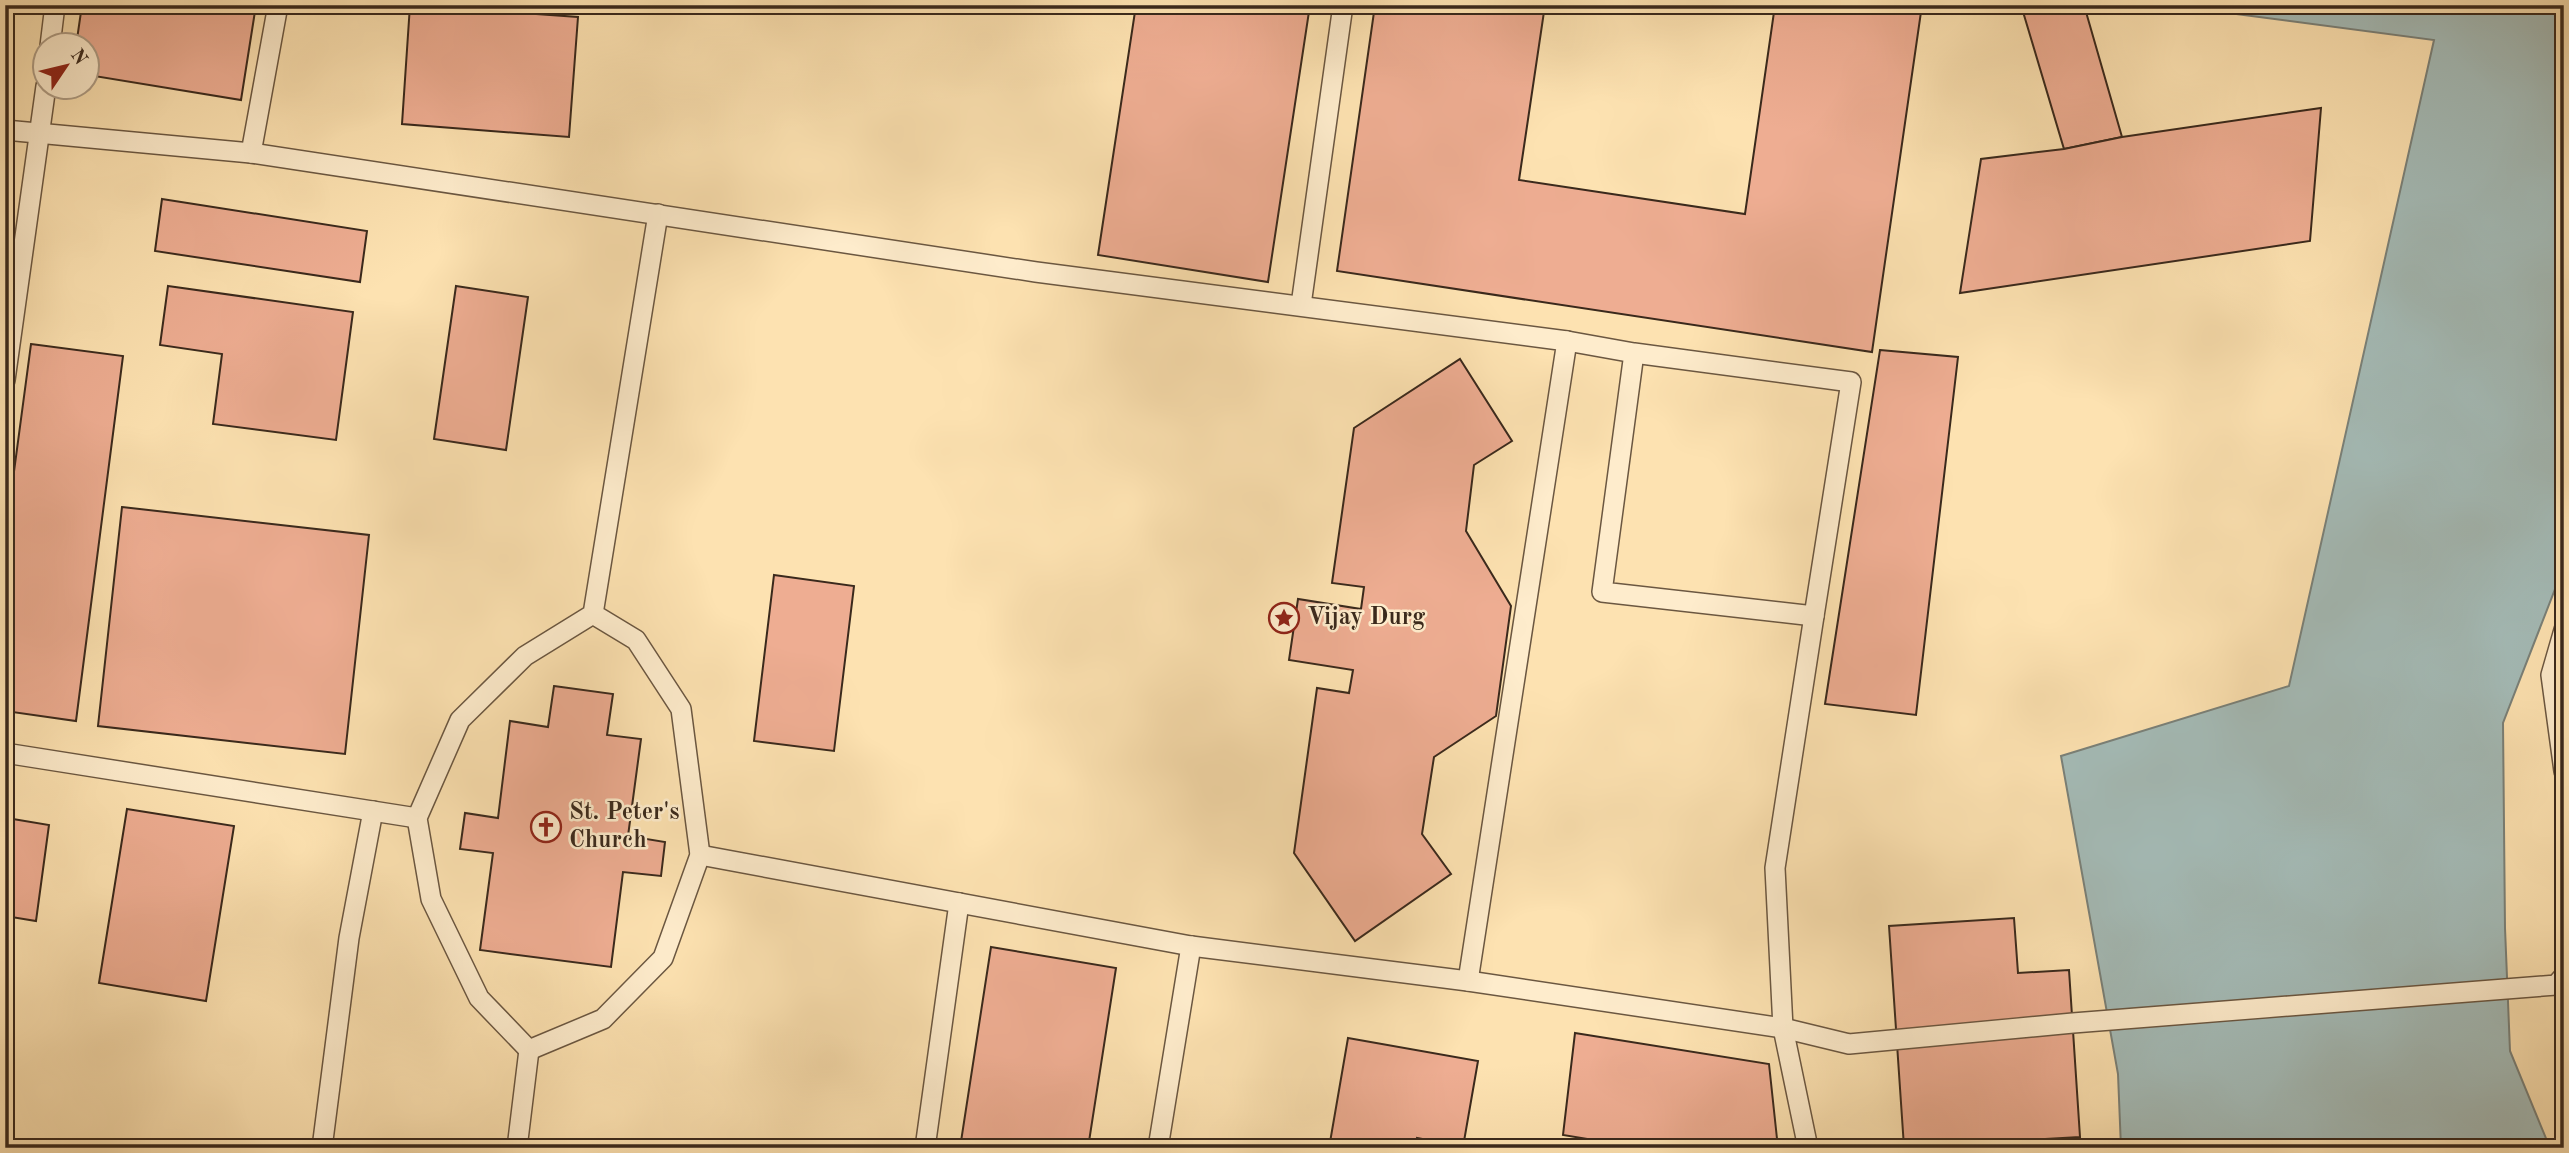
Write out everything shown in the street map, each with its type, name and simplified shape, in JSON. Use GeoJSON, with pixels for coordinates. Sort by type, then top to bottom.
{"type":"FeatureCollection","features":[{"type":"Feature","properties":{"kind":"lane"},"geometry":{"type":"LineString","coordinates":[[52,32],[55,5]]}},
{"type":"Feature","properties":{"kind":"lane"},"geometry":{"type":"LineString","coordinates":[[251,153],[278,5]]}},
{"type":"Feature","properties":{"kind":"lane"},"geometry":{"type":"LineString","coordinates":[[1301,305],[1343,5]]}},
{"type":"Feature","properties":{"kind":"lane"},"geometry":{"type":"LineString","coordinates":[[5,380],[44,102]]}},
{"type":"Feature","properties":{"kind":"lane"},"geometry":{"type":"LineString","coordinates":[[5,130],[251,153],[1036,272],[1301,305],[1850,382],[1775,868],[1783,1028],[1808,1148]]}},
{"type":"Feature","properties":{"kind":"lane"},"geometry":{"type":"LineString","coordinates":[[529,1050],[479,998],[431,899],[417,818],[460,720],[525,656],[593,614],[658,215]]}},
{"type":"Feature","properties":{"kind":"lane"},"geometry":{"type":"LineString","coordinates":[[1468,981],[1567,341]]}},
{"type":"Feature","properties":{"kind":"lane"},"geometry":{"type":"LineString","coordinates":[[1634,353],[1602,592],[1814,616]]}},
{"type":"Feature","properties":{"kind":"lane"},"geometry":{"type":"LineString","coordinates":[[529,1050],[603,1019],[663,958],[700,855],[681,709],[636,640],[593,614]]}},
{"type":"Feature","properties":{"kind":"lane"},"geometry":{"type":"LineString","coordinates":[[2564,630],[2551,675],[2564,771]]}},
{"type":"Feature","properties":{"kind":"lane"},"geometry":{"type":"LineString","coordinates":[[5,753],[417,818]]}},
{"type":"Feature","properties":{"kind":"lane"},"geometry":{"type":"LineString","coordinates":[[322,1148],[349,938],[373,811]]}},
{"type":"Feature","properties":{"kind":"lane"},"geometry":{"type":"LineString","coordinates":[[700,855],[1191,946],[1468,981],[1783,1028],[1849,1044],[2560,980]]}},
{"type":"Feature","properties":{"kind":"lane"},"geometry":{"type":"LineString","coordinates":[[925,1148],[959,903]]}},
{"type":"Feature","properties":{"kind":"lane"},"geometry":{"type":"LineString","coordinates":[[1158,1148],[1191,946]]}},
{"type":"Feature","properties":{"kind":"lane"},"geometry":{"type":"LineString","coordinates":[[517,1148],[529,1050]]}},
{"type":"Feature","properties":{"kind":"water"},"geometry":{"type":"Polygon","coordinates":[[[2167,5],[2564,5],[2564,566],[2503,723],[2505,928],[2510,1051],[2550,1148],[2121,1148],[2118,1074],[2061,756],[2289,686],[2434,40],[2167,5]]]}},
{"type":"Feature","properties":{"kind":"building"},"geometry":{"type":"Polygon","coordinates":[[[82,5],[256,5],[241,100],[102,77],[102,32],[78,32],[82,5]]]}},
{"type":"Feature","properties":{"kind":"building"},"geometry":{"type":"Polygon","coordinates":[[[410,5],[578,17],[569,137],[402,124],[410,5]]]}},
{"type":"Feature","properties":{"kind":"building"},"geometry":{"type":"Polygon","coordinates":[[[1136,5],[1310,5],[1268,282],[1098,255],[1136,5]]]}},
{"type":"Feature","properties":{"kind":"building"},"geometry":{"type":"Polygon","coordinates":[[[1375,5],[1545,5],[1519,180],[1745,214],[1775,5],[1922,5],[1872,352],[1337,271],[1375,5]]]}},
{"type":"Feature","properties":{"kind":"building"},"geometry":{"type":"Polygon","coordinates":[[[2021,5],[2084,5],[2122,137],[2064,149],[2021,5]]]}},
{"type":"Feature","properties":{"kind":"building"},"geometry":{"type":"Polygon","coordinates":[[[2321,108],[2310,241],[1960,293],[1981,159],[2064,149],[2122,137],[2321,108]]]}},
{"type":"Feature","properties":{"kind":"building"},"geometry":{"type":"Polygon","coordinates":[[[162,199],[367,231],[360,282],[155,251],[162,199]]]}},
{"type":"Feature","properties":{"kind":"building"},"geometry":{"type":"Polygon","coordinates":[[[168,286],[353,312],[336,440],[213,424],[222,354],[160,345],[168,286]]]}},
{"type":"Feature","properties":{"kind":"building"},"geometry":{"type":"Polygon","coordinates":[[[456,286],[528,297],[506,450],[434,439],[456,286]]]}},
{"type":"Feature","properties":{"kind":"building"},"geometry":{"type":"Polygon","coordinates":[[[31,344],[123,356],[76,721],[5,711],[5,539],[31,344]]]}},
{"type":"Feature","properties":{"kind":"building"},"geometry":{"type":"Polygon","coordinates":[[[1880,350],[1958,357],[1916,715],[1825,704],[1880,350]]]}},
{"type":"Feature","properties":{"kind":"building"},"geometry":{"type":"Polygon","coordinates":[[[1460,359],[1512,441],[1474,465],[1466,531],[1511,606],[1496,716],[1434,757],[1422,834],[1451,874],[1355,941],[1294,853],[1317,688],[1349,693],[1353,670],[1289,660],[1298,599],[1361,609],[1364,587],[1332,583],[1354,428],[1460,359]]]}},
{"type":"Feature","properties":{"kind":"building"},"geometry":{"type":"Polygon","coordinates":[[[122,507],[369,535],[345,754],[98,726],[122,507]]]}},
{"type":"Feature","properties":{"kind":"building"},"geometry":{"type":"Polygon","coordinates":[[[774,575],[854,586],[834,751],[754,741],[774,575]]]}},
{"type":"Feature","properties":{"kind":"building","name":"St. Peter's Church"},"geometry":{"type":"Polygon","coordinates":[[[554,686],[613,694],[607,735],[641,739],[628,836],[665,842],[661,876],[623,872],[611,967],[480,950],[493,853],[460,849],[465,813],[498,818],[510,721],[548,727],[554,686]]]}},
{"type":"Feature","properties":{"kind":"building"},"geometry":{"type":"Polygon","coordinates":[[[127,809],[234,826],[206,1001],[99,983],[127,809]]]}},
{"type":"Feature","properties":{"kind":"building"},"geometry":{"type":"Polygon","coordinates":[[[7,818],[49,825],[36,921],[5,916],[7,818]]]}},
{"type":"Feature","properties":{"kind":"building"},"geometry":{"type":"Polygon","coordinates":[[[2014,918],[2018,973],[2069,970],[2080,1137],[1904,1147],[1889,926],[2014,918]]]}},
{"type":"Feature","properties":{"kind":"building"},"geometry":{"type":"Polygon","coordinates":[[[991,947],[1116,968],[1088,1148],[960,1148],[991,947]]]}},
{"type":"Feature","properties":{"kind":"building"},"geometry":{"type":"Polygon","coordinates":[[[1575,1033],[1769,1064],[1778,1148],[1642,1148],[1563,1135],[1575,1033]]]}},
{"type":"Feature","properties":{"kind":"building"},"geometry":{"type":"Polygon","coordinates":[[[1348,1038],[1478,1061],[1463,1147],[1417,1138],[1415,1148],[1329,1148],[1348,1038]]]}},
{"type":"Feature","properties":{"kind":"building"},"geometry":{"type":"Polygon","coordinates":[[[2037,1139],[2038,1148],[1968,1148],[1968,1144],[2037,1139]]]}},
{"type":"Feature","properties":{"kind":"place","name":"Vijay Durg"},"geometry":{"type":"Point","coordinates":[1284,618]}},
{"type":"Feature","properties":{"kind":"place","name":"St. Peter's Church"},"geometry":{"type":"Point","coordinates":[546,827]}}]}
